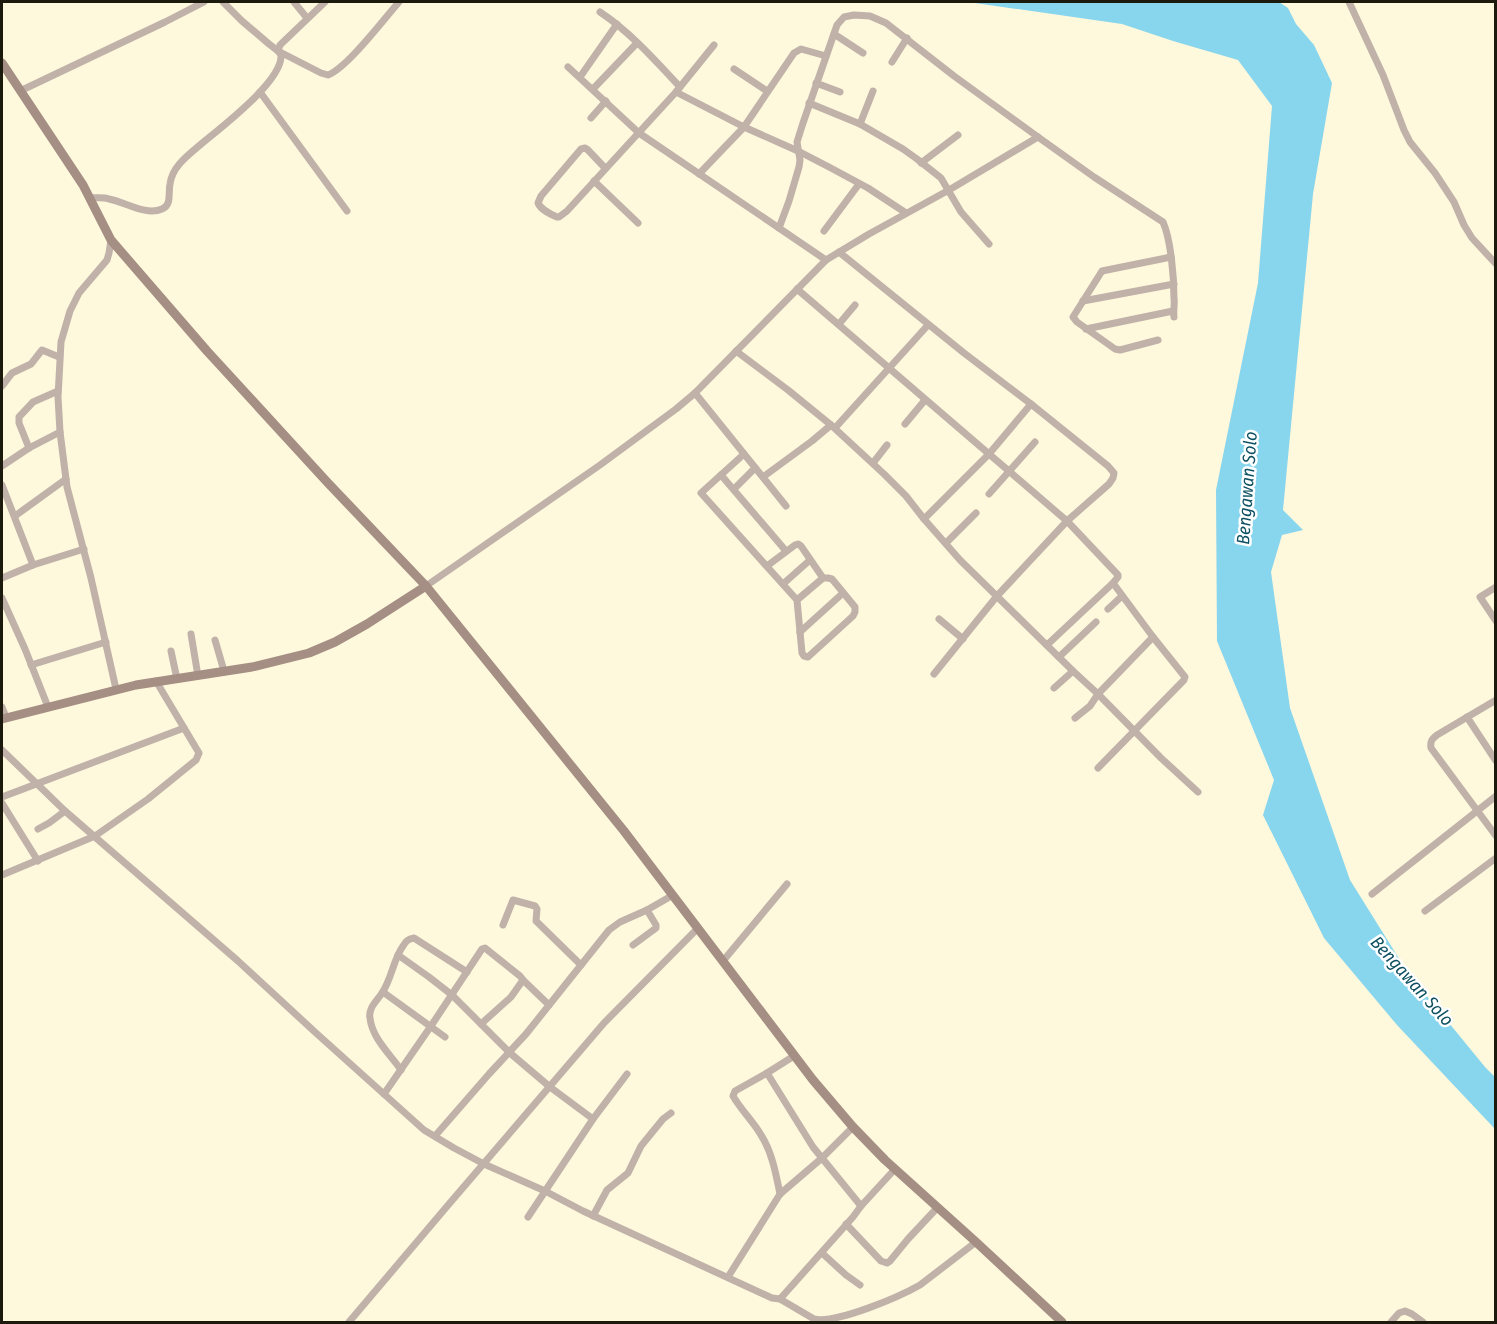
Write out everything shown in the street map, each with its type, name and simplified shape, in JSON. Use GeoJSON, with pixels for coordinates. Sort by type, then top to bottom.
{"type":"FeatureCollection","features":[{"type":"Feature","properties":{"kind":"street"},"geometry":{"type":"LineString","coordinates":[[21,91],[204,2]]}},
{"type":"Feature","properties":{"kind":"street"},"geometry":{"type":"LineString","coordinates":[[223,2],[278,51],[325,75],[331,74],[348,59],[399,2]]}},
{"type":"Feature","properties":{"kind":"street"},"geometry":{"type":"LineString","coordinates":[[294,2],[307,18]]}},
{"type":"Feature","properties":{"kind":"street"},"geometry":{"type":"LineString","coordinates":[[90,198],[110,199],[147,210],[164,208],[168,203],[173,173],[181,161],[224,126],[260,92],[273,77],[279,65],[280,45],[325,2]]}},
{"type":"Feature","properties":{"kind":"street"},"geometry":{"type":"LineString","coordinates":[[1348,2],[1383,75],[1410,142],[1435,173],[1454,202],[1472,238],[1496,264]]}},
{"type":"Feature","properties":{"kind":"street"},"geometry":{"type":"LineString","coordinates":[[600,12],[637,43],[678,90],[744,127],[859,184],[906,213]]}},
{"type":"Feature","properties":{"kind":"street"},"geometry":{"type":"LineString","coordinates":[[779,228],[799,167],[797,142],[839,21],[844,17],[870,16],[907,38],[954,76],[1094,177],[1160,219],[1166,227],[1174,284],[1173,314],[1086,329]]}},
{"type":"Feature","properties":{"kind":"street"},"geometry":{"type":"LineString","coordinates":[[580,76],[617,24]]}},
{"type":"Feature","properties":{"kind":"street"},"geometry":{"type":"LineString","coordinates":[[834,34],[863,53]]}},
{"type":"Feature","properties":{"kind":"street"},"geometry":{"type":"LineString","coordinates":[[892,62],[907,38]]}},
{"type":"Feature","properties":{"kind":"street"},"geometry":{"type":"LineString","coordinates":[[593,89],[637,43]]}},
{"type":"Feature","properties":{"kind":"street"},"geometry":{"type":"LineString","coordinates":[[605,168],[588,150],[580,149],[541,196],[538,203],[543,210],[559,217],[567,211],[678,90],[714,45]]}},
{"type":"Feature","properties":{"kind":"street"},"geometry":{"type":"LineString","coordinates":[[699,174],[744,127],[798,49],[826,56]]}},
{"type":"Feature","properties":{"kind":"street"},"geometry":{"type":"LineString","coordinates":[[2,63],[83,185],[111,240],[207,351],[426,586],[585,782],[794,1056],[853,1127],[895,1169],[1062,1323]]}},
{"type":"Feature","properties":{"kind":"street"},"geometry":{"type":"LineString","coordinates":[[568,67],[639,133],[826,260]]}},
{"type":"Feature","properties":{"kind":"street"},"geometry":{"type":"LineString","coordinates":[[734,69],[767,92]]}},
{"type":"Feature","properties":{"kind":"street"},"geometry":{"type":"LineString","coordinates":[[816,83],[840,92]]}},
{"type":"Feature","properties":{"kind":"street"},"geometry":{"type":"LineString","coordinates":[[860,124],[873,91]]}},
{"type":"Feature","properties":{"kind":"street"},"geometry":{"type":"LineString","coordinates":[[260,92],[347,211]]}},
{"type":"Feature","properties":{"kind":"street"},"geometry":{"type":"LineString","coordinates":[[591,118],[606,101]]}},
{"type":"Feature","properties":{"kind":"street"},"geometry":{"type":"LineString","coordinates":[[809,103],[860,124],[903,149],[941,178],[961,212],[989,244]]}},
{"type":"Feature","properties":{"kind":"street"},"geometry":{"type":"LineString","coordinates":[[921,163],[958,135]]}},
{"type":"Feature","properties":{"kind":"street"},"geometry":{"type":"LineString","coordinates":[[2,707],[4,718],[156,681],[177,680],[252,668],[309,653],[368,624],[600,465],[676,409],[695,393],[826,260],[1038,137]]}},
{"type":"Feature","properties":{"kind":"street"},"geometry":{"type":"LineString","coordinates":[[594,181],[638,223]]}},
{"type":"Feature","properties":{"kind":"street"},"geometry":{"type":"LineString","coordinates":[[824,231],[859,184]]}},
{"type":"Feature","properties":{"kind":"street"},"geometry":{"type":"LineString","coordinates":[[111,240],[107,260],[74,302],[64,331],[59,357],[58,391],[60,432],[69,497],[84,549],[116,690]]}},
{"type":"Feature","properties":{"kind":"street"},"geometry":{"type":"LineString","coordinates":[[839,252],[1114,473],[1108,484],[1067,521],[998,596],[934,674]]}},
{"type":"Feature","properties":{"kind":"street"},"geometry":{"type":"LineString","coordinates":[[107,260],[124,255]]}},
{"type":"Feature","properties":{"kind":"street"},"geometry":{"type":"LineString","coordinates":[[1158,340],[1120,350],[1115,349],[1073,317],[1102,271],[1171,257]]}},
{"type":"Feature","properties":{"kind":"street"},"geometry":{"type":"LineString","coordinates":[[1083,301],[1174,284]]}},
{"type":"Feature","properties":{"kind":"street"},"geometry":{"type":"LineString","coordinates":[[797,289],[1067,521],[1118,574],[1113,583],[1047,645]]}},
{"type":"Feature","properties":{"kind":"street"},"geometry":{"type":"LineString","coordinates":[[839,324],[855,305]]}},
{"type":"Feature","properties":{"kind":"street"},"geometry":{"type":"LineString","coordinates":[[763,477],[833,427],[928,325]]}},
{"type":"Feature","properties":{"kind":"street"},"geometry":{"type":"LineString","coordinates":[[2,386],[12,373],[31,364],[42,350],[59,357]]}},
{"type":"Feature","properties":{"kind":"street"},"geometry":{"type":"LineString","coordinates":[[736,351],[788,390],[873,463],[906,496],[960,560],[1198,792]]}},
{"type":"Feature","properties":{"kind":"street"},"geometry":{"type":"LineString","coordinates":[[29,448],[19,423],[19,417],[33,402],[58,391]]}},
{"type":"Feature","properties":{"kind":"street"},"geometry":{"type":"LineString","coordinates":[[695,393],[786,506]]}},
{"type":"Feature","properties":{"kind":"street"},"geometry":{"type":"LineString","coordinates":[[905,424],[925,400]]}},
{"type":"Feature","properties":{"kind":"street"},"geometry":{"type":"LineString","coordinates":[[924,519],[989,454],[1031,404]]}},
{"type":"Feature","properties":{"kind":"street"},"geometry":{"type":"LineString","coordinates":[[2,466],[29,448],[60,432]]}},
{"type":"Feature","properties":{"kind":"street"},"geometry":{"type":"LineString","coordinates":[[989,494],[1035,442]]}},
{"type":"Feature","properties":{"kind":"street"},"geometry":{"type":"LineString","coordinates":[[873,463],[887,445]]}},
{"type":"Feature","properties":{"kind":"street"},"geometry":{"type":"LineString","coordinates":[[744,454],[701,493],[797,600],[804,656],[808,657],[855,612],[855,607],[832,579],[828,578],[823,579],[797,600]]}},
{"type":"Feature","properties":{"kind":"street"},"geometry":{"type":"LineString","coordinates":[[734,489],[755,468]]}},
{"type":"Feature","properties":{"kind":"street"},"geometry":{"type":"LineString","coordinates":[[721,475],[786,551]]}},
{"type":"Feature","properties":{"kind":"street"},"geometry":{"type":"LineString","coordinates":[[15,516],[66,479]]}},
{"type":"Feature","properties":{"kind":"street"},"geometry":{"type":"LineString","coordinates":[[2,485],[33,565]]}},
{"type":"Feature","properties":{"kind":"street"},"geometry":{"type":"LineString","coordinates":[[946,543],[976,513]]}},
{"type":"Feature","properties":{"kind":"street"},"geometry":{"type":"LineString","coordinates":[[767,566],[798,544],[823,579]]}},
{"type":"Feature","properties":{"kind":"street"},"geometry":{"type":"LineString","coordinates":[[2,578],[33,565],[84,549]]}},
{"type":"Feature","properties":{"kind":"street"},"geometry":{"type":"LineString","coordinates":[[783,584],[810,560]]}},
{"type":"Feature","properties":{"kind":"street"},"geometry":{"type":"LineString","coordinates":[[1098,768],[1185,678],[1113,583]]}},
{"type":"Feature","properties":{"kind":"street"},"geometry":{"type":"LineString","coordinates":[[1496,587],[1480,597],[1496,621]]}},
{"type":"Feature","properties":{"kind":"street"},"geometry":{"type":"LineString","coordinates":[[800,632],[843,592]]}},
{"type":"Feature","properties":{"kind":"street"},"geometry":{"type":"LineString","coordinates":[[1108,609],[1122,596]]}},
{"type":"Feature","properties":{"kind":"street"},"geometry":{"type":"LineString","coordinates":[[2,598],[48,707]]}},
{"type":"Feature","properties":{"kind":"street"},"geometry":{"type":"LineString","coordinates":[[939,619],[963,639]]}},
{"type":"Feature","properties":{"kind":"street"},"geometry":{"type":"LineString","coordinates":[[1059,657],[1096,622]]}},
{"type":"Feature","properties":{"kind":"street"},"geometry":{"type":"LineString","coordinates":[[191,634],[198,676]]}},
{"type":"Feature","properties":{"kind":"street"},"geometry":{"type":"LineString","coordinates":[[1075,718],[1090,706],[1098,694],[1153,637]]}},
{"type":"Feature","properties":{"kind":"street"},"geometry":{"type":"LineString","coordinates":[[215,640],[224,671]]}},
{"type":"Feature","properties":{"kind":"street"},"geometry":{"type":"LineString","coordinates":[[31,665],[106,642]]}},
{"type":"Feature","properties":{"kind":"street"},"geometry":{"type":"LineString","coordinates":[[171,651],[177,680]]}},
{"type":"Feature","properties":{"kind":"street"},"geometry":{"type":"LineString","coordinates":[[1054,688],[1073,671]]}},
{"type":"Feature","properties":{"kind":"street"},"geometry":{"type":"LineString","coordinates":[[2,875],[95,836],[148,799],[196,760],[199,751],[156,681]]}},
{"type":"Feature","properties":{"kind":"street"},"geometry":{"type":"LineString","coordinates":[[1496,700],[1437,735],[1430,743],[1431,748],[1496,836]]}},
{"type":"Feature","properties":{"kind":"street"},"geometry":{"type":"LineString","coordinates":[[1467,717],[1496,761]]}},
{"type":"Feature","properties":{"kind":"street"},"geometry":{"type":"LineString","coordinates":[[2,797],[184,728]]}},
{"type":"Feature","properties":{"kind":"street"},"geometry":{"type":"LineString","coordinates":[[2,750],[65,811],[238,961],[417,1124],[453,1148],[484,1164],[772,1298],[780,1299],[820,1321],[827,1321],[889,1301],[912,1290],[975,1242]]}},
{"type":"Feature","properties":{"kind":"street"},"geometry":{"type":"LineString","coordinates":[[1372,894],[1496,796]]}},
{"type":"Feature","properties":{"kind":"street"},"geometry":{"type":"LineString","coordinates":[[2,802],[38,861]]}},
{"type":"Feature","properties":{"kind":"street"},"geometry":{"type":"LineString","coordinates":[[38,829],[65,811]]}},
{"type":"Feature","properties":{"kind":"street"},"geometry":{"type":"LineString","coordinates":[[1425,911],[1496,858]]}},
{"type":"Feature","properties":{"kind":"street"},"geometry":{"type":"LineString","coordinates":[[723,961],[787,884]]}},
{"type":"Feature","properties":{"kind":"street"},"geometry":{"type":"LineString","coordinates":[[435,1136],[510,1053],[614,926],[673,896]]}},
{"type":"Feature","properties":{"kind":"street"},"geometry":{"type":"LineString","coordinates":[[503,925],[513,900],[535,906],[536,921],[581,965]]}},
{"type":"Feature","properties":{"kind":"street"},"geometry":{"type":"LineString","coordinates":[[633,945],[656,928],[647,910]]}},
{"type":"Feature","properties":{"kind":"street"},"geometry":{"type":"LineString","coordinates":[[349,1323],[604,1023],[698,928]]}},
{"type":"Feature","properties":{"kind":"street"},"geometry":{"type":"LineString","coordinates":[[401,1070],[374,1034],[369,1012],[383,992],[398,955],[406,942],[414,938],[467,972]]}},
{"type":"Feature","properties":{"kind":"street"},"geometry":{"type":"LineString","coordinates":[[384,1094],[482,949],[485,948],[549,1005]]}},
{"type":"Feature","properties":{"kind":"street"},"geometry":{"type":"LineString","coordinates":[[398,955],[452,995],[510,1053],[593,1119]]}},
{"type":"Feature","properties":{"kind":"street"},"geometry":{"type":"LineString","coordinates":[[480,1024],[511,997],[523,980]]}},
{"type":"Feature","properties":{"kind":"street"},"geometry":{"type":"LineString","coordinates":[[383,992],[445,1037]]}},
{"type":"Feature","properties":{"kind":"street"},"geometry":{"type":"LineString","coordinates":[[780,1194],[765,1141],[733,1096],[735,1091],[794,1056]]}},
{"type":"Feature","properties":{"kind":"street"},"geometry":{"type":"LineString","coordinates":[[767,1073],[813,1147],[861,1206]]}},
{"type":"Feature","properties":{"kind":"street"},"geometry":{"type":"LineString","coordinates":[[528,1217],[593,1119],[627,1074]]}},
{"type":"Feature","properties":{"kind":"street"},"geometry":{"type":"LineString","coordinates":[[593,1216],[607,1190],[628,1173],[641,1146],[671,1113]]}},
{"type":"Feature","properties":{"kind":"street"},"geometry":{"type":"LineString","coordinates":[[728,1277],[780,1194],[822,1158],[853,1127]]}},
{"type":"Feature","properties":{"kind":"street"},"geometry":{"type":"LineString","coordinates":[[780,1299],[895,1169]]}},
{"type":"Feature","properties":{"kind":"street"},"geometry":{"type":"LineString","coordinates":[[846,1224],[881,1261],[887,1263],[937,1208]]}},
{"type":"Feature","properties":{"kind":"street"},"geometry":{"type":"LineString","coordinates":[[822,1253],[860,1285]]}},
{"type":"Feature","properties":{"kind":"street"},"geometry":{"type":"LineString","coordinates":[[1391,1323],[1399,1313],[1405,1311],[1423,1323]]}},
{"type":"Feature","properties":{"kind":"water","name":"Bengawan Solo"},"geometry":{"type":"Polygon","coordinates":[[[968,2],[1279,2],[1288,8],[1296,24],[1314,45],[1332,83],[1313,194],[1283,510],[1303,530],[1282,535],[1271,572],[1290,708],[1350,880],[1408,973],[1495,1077],[1495,1129],[1397,1025],[1324,938],[1263,815],[1274,780],[1217,641],[1216,490],[1258,283],[1272,106],[1238,60],[1122,24],[968,2]]]}}]}
